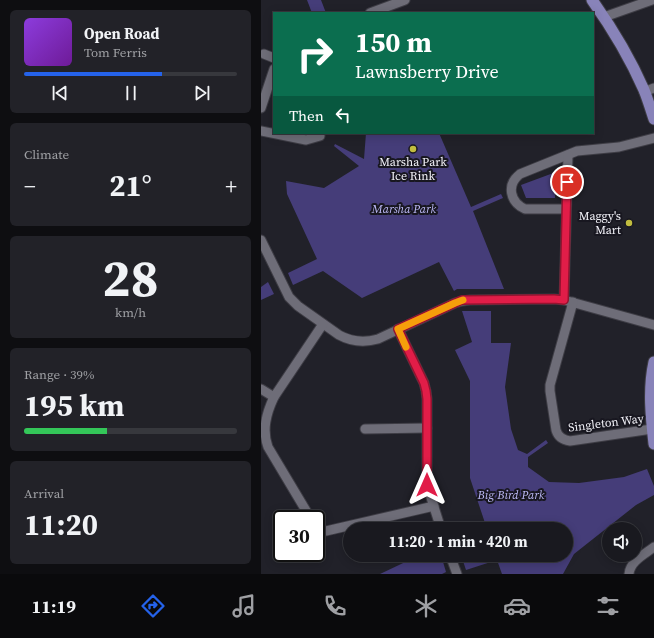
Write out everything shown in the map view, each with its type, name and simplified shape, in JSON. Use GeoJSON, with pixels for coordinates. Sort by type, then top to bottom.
{"type":"FeatureCollection","features":[{"type":"Feature","properties":{"kind":"main road"},"geometry":{"type":"LineString","coordinates":[[592,0],[605,17],[649,90],[654,119]]}},
{"type":"Feature","properties":{"kind":"main road"},"geometry":{"type":"LineString","coordinates":[[654,362],[651,373],[650,402],[654,444]]}},
{"type":"Feature","properties":{"kind":"street"},"geometry":{"type":"LineString","coordinates":[[373,12],[405,0]]}},
{"type":"Feature","properties":{"kind":"street"},"geometry":{"type":"LineString","coordinates":[[605,17],[652,0]]}},
{"type":"Feature","properties":{"kind":"street"},"geometry":{"type":"LineString","coordinates":[[264,54],[273,58]]}},
{"type":"Feature","properties":{"kind":"street"},"geometry":{"type":"LineString","coordinates":[[261,108],[273,71]]}},
{"type":"Feature","properties":{"kind":"street"},"geometry":{"type":"LineString","coordinates":[[261,132],[306,140],[320,136]]}},
{"type":"Feature","properties":{"kind":"street"},"geometry":{"type":"LineString","coordinates":[[566,209],[525,209],[520,207],[515,202],[511,193],[511,186],[515,178],[520,174],[577,151],[619,147],[654,138]]}},
{"type":"Feature","properties":{"kind":"street"},"geometry":{"type":"LineString","coordinates":[[568,155],[566,209],[568,301]]}},
{"type":"Feature","properties":{"kind":"street"},"geometry":{"type":"LineString","coordinates":[[261,241],[285,292],[289,297],[298,306],[323,324],[345,338],[358,342],[371,341],[462,300],[554,299],[568,301],[654,325]]}},
{"type":"Feature","properties":{"kind":"street","name":"Singleton Way"},"geometry":{"type":"LineString","coordinates":[[568,301],[550,385],[557,434],[563,440],[570,441],[652,429]]}},
{"type":"Feature","properties":{"kind":"street"},"geometry":{"type":"LineString","coordinates":[[306,510],[272,454],[266,440],[265,423],[269,407],[274,397],[323,324]]}},
{"type":"Feature","properties":{"kind":"street"},"geometry":{"type":"LineString","coordinates":[[398,329],[424,383],[426,391],[427,485],[439,522]]}},
{"type":"Feature","properties":{"kind":"street"},"geometry":{"type":"LineString","coordinates":[[261,389],[274,397]]}},
{"type":"Feature","properties":{"kind":"street"},"geometry":{"type":"LineString","coordinates":[[365,429],[427,428]]}},
{"type":"Feature","properties":{"kind":"street"},"geometry":{"type":"LineString","coordinates":[[325,531],[434,506]]}},
{"type":"Feature","properties":{"kind":"street"},"geometry":{"type":"LineString","coordinates":[[629,574],[629,569],[633,563],[654,547]]}},
{"type":"Feature","properties":{"kind":"street"},"geometry":{"type":"LineString","coordinates":[[453,562],[457,574]]}},
{"type":"Feature","properties":{"kind":"green space"},"geometry":{"type":"Polygon","coordinates":[[[307,0],[321,0],[326,12],[312,12],[307,0]]]}},
{"type":"Feature","properties":{"kind":"green space","name":"Marsha Park"},"geometry":{"type":"Polygon","coordinates":[[[366,134],[439,134],[471,207],[501,194],[503,198],[473,211],[504,289],[457,289],[454,291],[439,262],[362,298],[323,271],[293,285],[288,273],[317,259],[287,194],[286,181],[324,188],[359,166],[334,146],[335,144],[364,159],[366,134]]]}},
{"type":"Feature","properties":{"kind":"green space"},"geometry":{"type":"Polygon","coordinates":[[[556,172],[555,198],[526,198],[521,185],[556,172]]]}},
{"type":"Feature","properties":{"kind":"green space"},"geometry":{"type":"Polygon","coordinates":[[[268,282],[274,294],[261,300],[261,287],[268,282]]]}},
{"type":"Feature","properties":{"kind":"green space","name":"Big Bird Park"},"geometry":{"type":"Polygon","coordinates":[[[462,311],[491,311],[491,343],[511,343],[505,387],[511,429],[518,450],[527,454],[546,440],[548,443],[528,457],[528,467],[549,482],[579,483],[624,477],[647,469],[654,486],[654,495],[636,505],[614,522],[602,522],[602,532],[573,556],[573,522],[485,522],[470,478],[470,381],[455,350],[472,342],[462,311]]]}},
{"type":"Feature","properties":{"kind":"green space"},"geometry":{"type":"Polygon","coordinates":[[[405,562],[443,562],[446,572],[442,574],[380,574],[405,562]]]}},
{"type":"Feature","properties":{"kind":"green space","name":"Big Bird Park"},"geometry":{"type":"Polygon","coordinates":[[[463,562],[491,562],[466,570],[463,562]]]}},
{"type":"Feature","properties":{"kind":"green space","name":"Big Bird Park"},"geometry":{"type":"Polygon","coordinates":[[[498,562],[570,562],[563,574],[502,574],[498,562]]]}},
{"type":"Feature","properties":{"kind":"slow traffic"},"geometry":{"type":"LineString","coordinates":[[406,347],[398,329],[463,300]]}},
{"type":"Feature","properties":{"kind":"place","name":"Marsha Park Ice Rink"},"geometry":{"type":"Point","coordinates":[413,149]}},
{"type":"Feature","properties":{"kind":"place","name":"Maggy's Mart"},"geometry":{"type":"Point","coordinates":[629,223]}},
{"type":"Feature","properties":{"kind":"route"},"geometry":{"type":"LineString","coordinates":[[427,485],[426,391],[424,383],[398,329],[462,300],[564,300],[567,182]]}}]}
